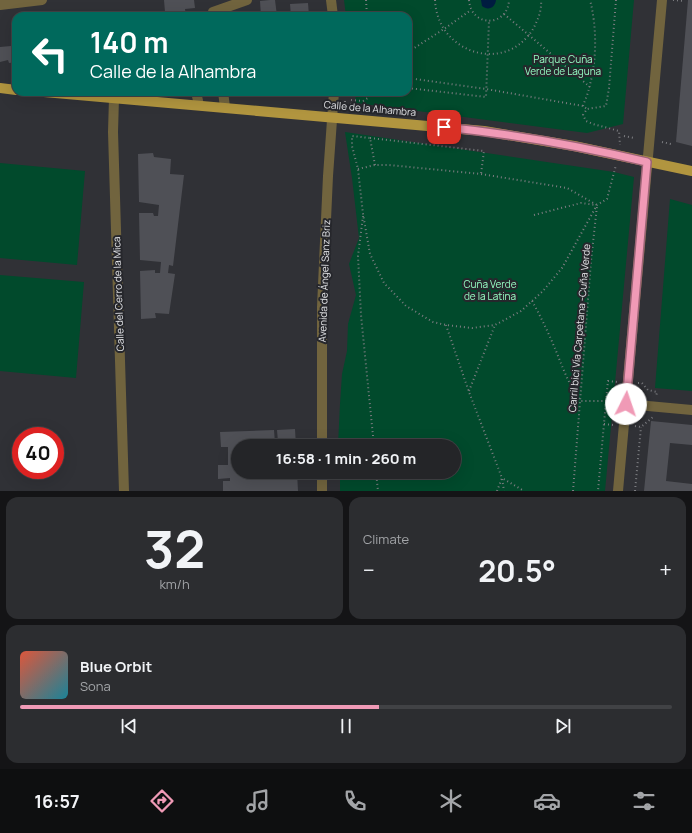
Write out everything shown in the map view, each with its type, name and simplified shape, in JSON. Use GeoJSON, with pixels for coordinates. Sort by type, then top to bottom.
{"type":"FeatureCollection","features":[{"type":"Feature","properties":{"kind":"main road"},"geometry":{"type":"LineString","coordinates":[[0,88],[12,90]]}},
{"type":"Feature","properties":{"kind":"main road","name":"Calle de la Alhambra"},"geometry":{"type":"LineString","coordinates":[[91,96],[484,131],[574,146],[692,171]]}},
{"type":"Feature","properties":{"kind":"street"},"geometry":{"type":"LineString","coordinates":[[0,4],[42,0]]}},
{"type":"Feature","properties":{"kind":"street"},"geometry":{"type":"LineString","coordinates":[[213,12],[247,0]]}},
{"type":"Feature","properties":{"kind":"street"},"geometry":{"type":"LineString","coordinates":[[331,0],[332,12]]}},
{"type":"Feature","properties":{"kind":"street"},"geometry":{"type":"LineString","coordinates":[[618,491],[662,0]]}},
{"type":"Feature","properties":{"kind":"street"},"geometry":{"type":"LineString","coordinates":[[197,96],[199,105]]}},
{"type":"Feature","properties":{"kind":"street"},"geometry":{"type":"LineString","coordinates":[[224,96],[225,107]]}},
{"type":"Feature","properties":{"kind":"street","name":"Avenida de Ángel Sanz Briz"},"geometry":{"type":"LineString","coordinates":[[322,439],[322,307],[328,176],[334,96]]}},
{"type":"Feature","properties":{"kind":"street","name":"Calle del Cerro de la Mica"},"geometry":{"type":"LineString","coordinates":[[114,98],[113,132],[124,491]]}},
{"type":"Feature","properties":{"kind":"street"},"geometry":{"type":"LineString","coordinates":[[626,404],[692,410]]}},
{"type":"Feature","properties":{"kind":"street"},"geometry":{"type":"LineString","coordinates":[[322,479],[322,491]]}},
{"type":"Feature","properties":{"kind":"path"},"geometry":{"type":"LineString","coordinates":[[366,0],[367,12]]}},
{"type":"Feature","properties":{"kind":"path"},"geometry":{"type":"LineString","coordinates":[[435,0],[437,16],[444,30],[452,40],[475,52],[488,54],[503,52],[517,46],[529,35],[538,21],[542,6],[541,0]]}},
{"type":"Feature","properties":{"kind":"path"},"geometry":{"type":"LineString","coordinates":[[469,0],[471,10],[474,15],[489,21],[504,14],[509,0]]}},
{"type":"Feature","properties":{"kind":"path"},"geometry":{"type":"LineString","coordinates":[[583,106],[590,87],[594,64],[594,15],[590,0]]}},
{"type":"Feature","properties":{"kind":"path"},"geometry":{"type":"LineString","coordinates":[[412,79],[486,89],[583,106],[587,109],[606,106],[609,88],[616,0]]}},
{"type":"Feature","properties":{"kind":"path"},"geometry":{"type":"LineString","coordinates":[[672,0],[684,1]]}},
{"type":"Feature","properties":{"kind":"path"},"geometry":{"type":"LineString","coordinates":[[412,50],[444,30],[471,10]]}},
{"type":"Feature","properties":{"kind":"path"},"geometry":{"type":"LineString","coordinates":[[504,14],[590,87]]}},
{"type":"Feature","properties":{"kind":"path"},"geometry":{"type":"LineString","coordinates":[[412,88],[486,97],[489,21]]}},
{"type":"Feature","properties":{"kind":"path"},"geometry":{"type":"LineString","coordinates":[[351,100],[363,101],[368,98],[368,96]]}},
{"type":"Feature","properties":{"kind":"path"},"geometry":{"type":"LineString","coordinates":[[346,98],[345,104],[352,104]]}},
{"type":"Feature","properties":{"kind":"path"},"geometry":{"type":"LineString","coordinates":[[587,109],[583,115],[586,121],[619,131],[620,143]]}},
{"type":"Feature","properties":{"kind":"path"},"geometry":{"type":"LineString","coordinates":[[481,174],[484,151],[352,136],[352,146],[358,169],[363,214],[370,254],[384,283],[406,306],[433,322],[472,328],[495,324],[521,311],[543,291],[562,268],[598,205],[607,199],[614,172]]}},
{"type":"Feature","properties":{"kind":"path"},"geometry":{"type":"LineString","coordinates":[[624,136],[634,138]]}},
{"type":"Feature","properties":{"kind":"path"},"geometry":{"type":"LineString","coordinates":[[370,138],[375,165]]}},
{"type":"Feature","properties":{"kind":"path"},"geometry":{"type":"LineString","coordinates":[[662,142],[671,144]]}},
{"type":"Feature","properties":{"kind":"path"},"geometry":{"type":"LineString","coordinates":[[358,169],[375,165],[389,165],[481,174],[567,188],[598,205]]}},
{"type":"Feature","properties":{"kind":"path"},"geometry":{"type":"LineString","coordinates":[[534,215],[581,203],[598,205]]}},
{"type":"Feature","properties":{"kind":"path","name":"Carril bici Vía Carpetana -Cuña Verde"},"geometry":{"type":"LineString","coordinates":[[573,491],[591,261],[598,205]]}},
{"type":"Feature","properties":{"kind":"path"},"geometry":{"type":"LineString","coordinates":[[363,214],[358,256],[361,315],[373,439]]}},
{"type":"Feature","properties":{"kind":"path"},"geometry":{"type":"LineString","coordinates":[[532,301],[575,393],[581,401],[606,401],[598,491]]}},
{"type":"Feature","properties":{"kind":"path"},"geometry":{"type":"LineString","coordinates":[[469,392],[495,324]]}},
{"type":"Feature","properties":{"kind":"path"},"geometry":{"type":"LineString","coordinates":[[446,325],[469,392],[502,478],[504,491]]}},
{"type":"Feature","properties":{"kind":"path"},"geometry":{"type":"LineString","coordinates":[[635,491],[641,427]]}},
{"type":"Feature","properties":{"kind":"path"},"geometry":{"type":"LineString","coordinates":[[497,491],[502,478]]}},
{"type":"Feature","properties":{"kind":"path"},"geometry":{"type":"LineString","coordinates":[[502,478],[524,491]]}},
{"type":"Feature","properties":{"kind":"path"},"geometry":{"type":"LineString","coordinates":[[377,479],[378,491]]}},
{"type":"Feature","properties":{"kind":"green space","name":"Parque Cuña Verde de Laguna"},"geometry":{"type":"Polygon","coordinates":[[[344,0],[634,0],[623,124],[587,133],[356,103],[355,96],[412,96],[412,12],[346,12],[344,0]]]}},
{"type":"Feature","properties":{"kind":"green space","name":"Cuña Verde de la Latina"},"geometry":{"type":"Polygon","coordinates":[[[345,132],[614,172],[634,177],[605,491],[340,491],[340,479],[461,479],[461,439],[338,439],[342,374],[347,351],[348,324],[356,295],[349,264],[359,238],[345,132]]]}},
{"type":"Feature","properties":{"kind":"green space"},"geometry":{"type":"Polygon","coordinates":[[[0,163],[85,171],[77,265],[0,258],[0,163]]]}},
{"type":"Feature","properties":{"kind":"green space"},"geometry":{"type":"Polygon","coordinates":[[[670,199],[692,205],[692,391],[655,388],[670,199]]]}},
{"type":"Feature","properties":{"kind":"green space"},"geometry":{"type":"Polygon","coordinates":[[[0,275],[84,282],[76,378],[0,371],[0,275]]]}},
{"type":"Feature","properties":{"kind":"water"},"geometry":{"type":"Polygon","coordinates":[[[481,0],[496,0],[493,7],[484,8],[481,0]]]}},
{"type":"Feature","properties":{"kind":"building"},"geometry":{"type":"Polygon","coordinates":[[[164,0],[194,0],[195,8],[185,9],[185,12],[165,12],[164,0]]]}},
{"type":"Feature","properties":{"kind":"building"},"geometry":{"type":"Polygon","coordinates":[[[275,0],[276,12],[261,12],[260,1],[275,0]]]}},
{"type":"Feature","properties":{"kind":"building"},"geometry":{"type":"Polygon","coordinates":[[[688,0],[692,0],[692,146],[676,142],[688,0]]]}},
{"type":"Feature","properties":{"kind":"building"},"geometry":{"type":"Polygon","coordinates":[[[308,3],[309,12],[291,12],[290,4],[308,3]]]}},
{"type":"Feature","properties":{"kind":"building"},"geometry":{"type":"Polygon","coordinates":[[[11,46],[12,63],[9,63],[8,60],[0,62],[0,47],[11,46]]]}},
{"type":"Feature","properties":{"kind":"building"},"geometry":{"type":"Polygon","coordinates":[[[153,153],[154,157],[171,159],[170,174],[184,175],[173,266],[169,265],[168,273],[175,274],[169,314],[155,313],[156,318],[141,319],[140,271],[155,270],[155,273],[160,273],[161,262],[140,260],[139,213],[153,213],[154,216],[158,216],[159,205],[139,202],[138,154],[153,153]]]}},
{"type":"Feature","properties":{"kind":"building"},"geometry":{"type":"Polygon","coordinates":[[[651,421],[692,425],[692,445],[670,443],[666,481],[692,484],[692,491],[644,491],[651,421]]]}},
{"type":"Feature","properties":{"kind":"building"},"geometry":{"type":"Polygon","coordinates":[[[295,429],[296,439],[278,439],[277,430],[295,429]]]}},
{"type":"Feature","properties":{"kind":"building"},"geometry":{"type":"Polygon","coordinates":[[[274,430],[275,439],[231,439],[231,479],[297,479],[298,491],[223,491],[223,481],[230,481],[230,478],[218,479],[218,465],[228,465],[228,447],[221,447],[220,432],[274,430]]]}},
{"type":"Feature","properties":{"kind":"route"},"geometry":{"type":"LineString","coordinates":[[444,127],[484,131],[574,146],[647,162],[626,404]]}}]}
